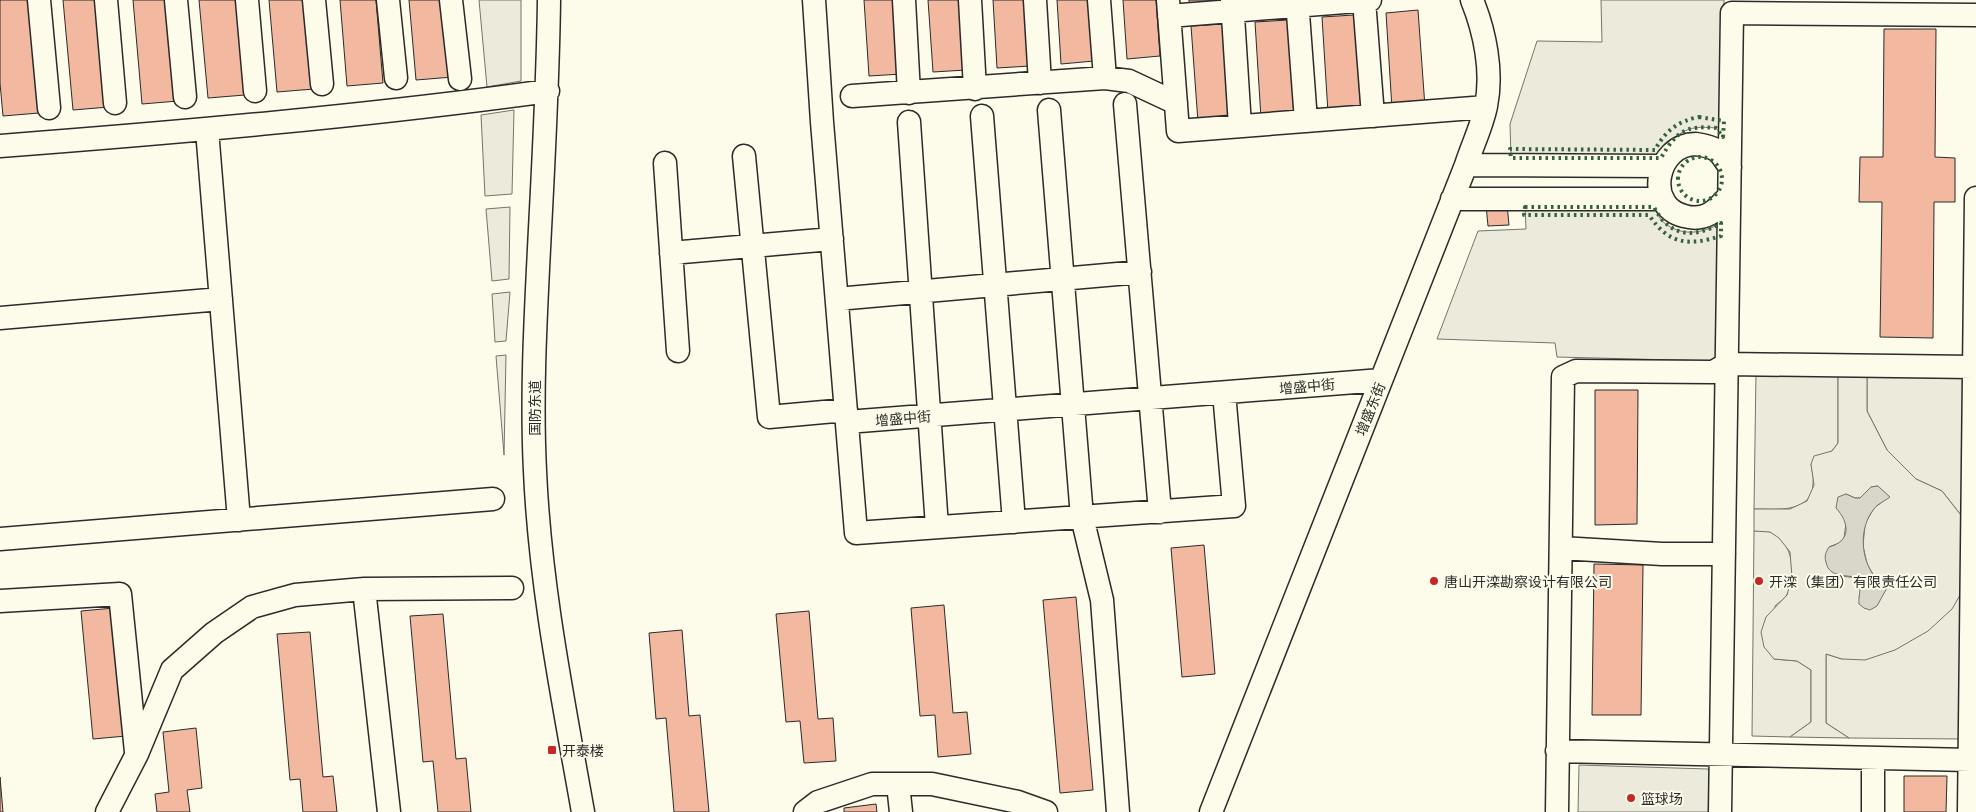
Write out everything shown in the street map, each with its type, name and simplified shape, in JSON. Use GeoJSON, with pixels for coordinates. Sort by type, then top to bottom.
{"type":"FeatureCollection","features":[{"type":"Feature","properties":{"kind":"street"},"geometry":{"type":"LineString","coordinates":[[40,0],[49,108]]}},
{"type":"Feature","properties":{"kind":"street"},"geometry":{"type":"LineString","coordinates":[[106,0],[115,103]]}},
{"type":"Feature","properties":{"kind":"street"},"geometry":{"type":"LineString","coordinates":[[176,0],[184,97]]}},
{"type":"Feature","properties":{"kind":"street"},"geometry":{"type":"LineString","coordinates":[[247,0],[255,91]]}},
{"type":"Feature","properties":{"kind":"street"},"geometry":{"type":"LineString","coordinates":[[314,0],[322,84]]}},
{"type":"Feature","properties":{"kind":"street"},"geometry":{"type":"LineString","coordinates":[[388,0],[396,78]]}},
{"type":"Feature","properties":{"kind":"street"},"geometry":{"type":"LineString","coordinates":[[452,0],[460,79]]}},
{"type":"Feature","properties":{"kind":"street","name":"国防东道"},"geometry":{"type":"LineString","coordinates":[[549,0],[548,91],[534,338],[534,470],[540,541],[554,648],[583,812]]}},
{"type":"Feature","properties":{"kind":"street"},"geometry":{"type":"LineString","coordinates":[[814,0],[822,122],[856,533],[1234,506],[1224,393]]}},
{"type":"Feature","properties":{"kind":"street"},"geometry":{"type":"LineString","coordinates":[[904,0],[909,93]]}},
{"type":"Feature","properties":{"kind":"street"},"geometry":{"type":"LineString","coordinates":[[970,0],[975,88]]}},
{"type":"Feature","properties":{"kind":"street"},"geometry":{"type":"LineString","coordinates":[[1035,0],[1040,83]]}},
{"type":"Feature","properties":{"kind":"street"},"geometry":{"type":"LineString","coordinates":[[1099,0],[1105,78]]}},
{"type":"Feature","properties":{"kind":"street"},"geometry":{"type":"LineString","coordinates":[[1364,0],[1373,116]]}},
{"type":"Feature","properties":{"kind":"street"},"geometry":{"type":"LineString","coordinates":[[1370,0],[1169,8],[1178,131],[1486,107]]}},
{"type":"Feature","properties":{"kind":"street","name":"增盛东街"},"geometry":{"type":"LineString","coordinates":[[1211,812],[1466,165],[1486,107],[1488,84],[1486,50],[1472,0]]}},
{"type":"Feature","properties":{"kind":"street"},"geometry":{"type":"LineString","coordinates":[[1298,3],[1306,121]]}},
{"type":"Feature","properties":{"kind":"street"},"geometry":{"type":"LineString","coordinates":[[1232,6],[1240,126]]}},
{"type":"Feature","properties":{"kind":"street"},"geometry":{"type":"LineString","coordinates":[[1720,812],[1732,12],[1976,15]]}},
{"type":"Feature","properties":{"kind":"street"},"geometry":{"type":"LineString","coordinates":[[852,96],[1105,78],[1129,81],[1176,102]]}},
{"type":"Feature","properties":{"kind":"street"},"geometry":{"type":"LineString","coordinates":[[0,146],[206,130],[548,91]]}},
{"type":"Feature","properties":{"kind":"street"},"geometry":{"type":"LineString","coordinates":[[1126,104],[1160,512]]}},
{"type":"Feature","properties":{"kind":"street"},"geometry":{"type":"LineString","coordinates":[[1049,110],[1082,517],[1102,600],[1118,812]]}},
{"type":"Feature","properties":{"kind":"street"},"geometry":{"type":"LineString","coordinates":[[982,116],[1014,522]]}},
{"type":"Feature","properties":{"kind":"street"},"geometry":{"type":"LineString","coordinates":[[909,122],[937,527]]}},
{"type":"Feature","properties":{"kind":"street"},"geometry":{"type":"LineString","coordinates":[[206,130],[239,520]]}},
{"type":"Feature","properties":{"kind":"street"},"geometry":{"type":"LineString","coordinates":[[1730,166],[1717,150],[1702,144],[1690,144],[1678,148],[1668,156],[1662,166],[1659,177],[1662,199],[1670,209],[1680,216],[1705,217],[1717,211],[1730,196]]}},
{"type":"Feature","properties":{"kind":"street"},"geometry":{"type":"LineString","coordinates":[[744,156],[753,246]]}},
{"type":"Feature","properties":{"kind":"street"},"geometry":{"type":"LineString","coordinates":[[665,163],[678,350]]}},
{"type":"Feature","properties":{"kind":"street"},"geometry":{"type":"LineString","coordinates":[[1466,165],[1662,166]]}},
{"type":"Feature","properties":{"kind":"street"},"geometry":{"type":"LineString","coordinates":[[1969,812],[1976,198]]}},
{"type":"Feature","properties":{"kind":"street"},"geometry":{"type":"LineString","coordinates":[[1452,199],[1662,199]]}},
{"type":"Feature","properties":{"kind":"street"},"geometry":{"type":"LineString","coordinates":[[671,253],[832,239]]}},
{"type":"Feature","properties":{"kind":"street","name":"增盛中街"},"geometry":{"type":"LineString","coordinates":[[753,246],[769,417],[929,416],[1382,380]]}},
{"type":"Feature","properties":{"kind":"street"},"geometry":{"type":"LineString","coordinates":[[837,299],[1140,272]]}},
{"type":"Feature","properties":{"kind":"street"},"geometry":{"type":"LineString","coordinates":[[0,318],[221,299]]}},
{"type":"Feature","properties":{"kind":"street"},"geometry":{"type":"LineString","coordinates":[[1556,812],[1563,377],[1576,372],[1713,372],[1727,364],[1973,367]]}},
{"type":"Feature","properties":{"kind":"street"},"geometry":{"type":"LineString","coordinates":[[0,539],[493,499]]}},
{"type":"Feature","properties":{"kind":"street"},"geometry":{"type":"LineString","coordinates":[[1561,548],[1662,554],[1724,554]]}},
{"type":"Feature","properties":{"kind":"street"},"geometry":{"type":"LineString","coordinates":[[107,812],[137,754],[172,670],[214,633],[252,607],[294,595],[364,588],[512,588]]}},
{"type":"Feature","properties":{"kind":"street"},"geometry":{"type":"LineString","coordinates":[[364,588],[389,812]]}},
{"type":"Feature","properties":{"kind":"street"},"geometry":{"type":"LineString","coordinates":[[0,600],[120,594],[137,754]]}},
{"type":"Feature","properties":{"kind":"street"},"geometry":{"type":"LineString","coordinates":[[1557,751],[1970,760]]}},
{"type":"Feature","properties":{"kind":"street"},"geometry":{"type":"LineString","coordinates":[[1873,812],[1874,759]]}},
{"type":"Feature","properties":{"kind":"street"},"geometry":{"type":"LineString","coordinates":[[805,812],[818,802],[872,784],[932,784],[1018,802],[1046,812]]}},
{"type":"Feature","properties":{"kind":"street"},"geometry":{"type":"LineString","coordinates":[[898,784],[901,812]]}},
{"type":"Feature","properties":{"kind":"shaded area"},"geometry":{"type":"Polygon","coordinates":[[[479,0],[521,0],[521,81],[487,87],[479,0]]]}},
{"type":"Feature","properties":{"kind":"shaded area"},"geometry":{"type":"Polygon","coordinates":[[[1601,0],[1724,0],[1723,137],[1716,128],[1689,129],[1677,136],[1661,158],[1511,158],[1510,124],[1537,41],[1602,42],[1601,0]]]}},
{"type":"Feature","properties":{"kind":"shaded area"},"geometry":{"type":"Polygon","coordinates":[[[514,110],[512,194],[485,196],[481,115],[514,110]]]}},
{"type":"Feature","properties":{"kind":"shaded area"},"geometry":{"type":"Polygon","coordinates":[[[510,207],[509,279],[492,281],[486,209],[510,207]]]}},
{"type":"Feature","properties":{"kind":"shaded area"},"geometry":{"type":"Polygon","coordinates":[[[1525,207],[1654,207],[1662,221],[1676,230],[1684,232],[1706,230],[1721,223],[1719,353],[1714,361],[1557,357],[1555,343],[1437,339],[1478,231],[1526,229],[1525,207]]]}},
{"type":"Feature","properties":{"kind":"shaded area"},"geometry":{"type":"Polygon","coordinates":[[[510,292],[506,341],[495,342],[492,294],[510,292]]]}},
{"type":"Feature","properties":{"kind":"shaded area"},"geometry":{"type":"Polygon","coordinates":[[[506,355],[504,455],[496,356],[506,355]]]}},
{"type":"Feature","properties":{"kind":"shaded area"},"geometry":{"type":"Polygon","coordinates":[[[1756,372],[1838,373],[1838,443],[1832,451],[1811,464],[1813,484],[1811,494],[1806,501],[1791,508],[1754,509],[1756,372]]]}},
{"type":"Feature","properties":{"kind":"shaded area"},"geometry":{"type":"Polygon","coordinates":[[[1838,373],[1867,373],[1867,411],[1887,450],[1916,479],[1942,491],[1964,519],[1963,590],[1952,609],[1928,631],[1895,650],[1865,660],[1842,659],[1826,654],[1826,723],[1849,738],[1790,737],[1811,722],[1811,670],[1797,661],[1774,659],[1764,647],[1761,632],[1766,617],[1787,595],[1792,577],[1790,552],[1779,538],[1770,532],[1754,531],[1754,509],[1790,509],[1807,501],[1814,485],[1811,464],[1814,456],[1832,451],[1838,443],[1838,373]],[[1878,486],[1871,487],[1860,498],[1846,494],[1836,508],[1844,516],[1846,523],[1844,538],[1839,543],[1829,547],[1842,576],[1856,578],[1860,584],[1859,598],[1875,578],[1867,564],[1863,546],[1865,524],[1874,508],[1889,497],[1878,486]]]}},
{"type":"Feature","properties":{"kind":"shaded area"},"geometry":{"type":"Polygon","coordinates":[[[1867,373],[1965,375],[1964,519],[1942,491],[1916,479],[1887,450],[1867,411],[1867,373]]]}},
{"type":"Feature","properties":{"kind":"shaded area"},"geometry":{"type":"Polygon","coordinates":[[[1878,486],[1890,497],[1877,506],[1869,516],[1863,543],[1866,561],[1870,569],[1879,581],[1888,586],[1877,606],[1870,610],[1859,604],[1860,588],[1857,578],[1830,571],[1825,556],[1829,547],[1842,540],[1845,536],[1846,525],[1836,508],[1838,497],[1846,494],[1860,498],[1871,487],[1878,486]]]}},
{"type":"Feature","properties":{"kind":"shaded area"},"geometry":{"type":"Polygon","coordinates":[[[1754,531],[1768,531],[1778,536],[1784,542],[1791,560],[1792,580],[1790,589],[1785,597],[1775,606],[1774,659],[1797,661],[1811,670],[1811,722],[1790,737],[1752,736],[1754,531]]]}},
{"type":"Feature","properties":{"kind":"shaded area"},"geometry":{"type":"Polygon","coordinates":[[[1963,590],[1961,739],[1849,738],[1826,723],[1826,654],[1842,659],[1963,590]]]}},
{"type":"Feature","properties":{"kind":"shaded area"},"geometry":{"type":"Polygon","coordinates":[[[1579,765],[1708,769],[1715,780],[1715,812],[1578,812],[1579,765]]]}},
{"type":"Feature","properties":{"kind":"building"},"geometry":{"type":"Polygon","coordinates":[[[0,0],[29,0],[39,113],[3,116],[0,83],[0,0]]]}},
{"type":"Feature","properties":{"kind":"building"},"geometry":{"type":"Polygon","coordinates":[[[63,0],[100,0],[109,107],[73,110],[63,0]]]}},
{"type":"Feature","properties":{"kind":"building"},"geometry":{"type":"Polygon","coordinates":[[[133,0],[170,0],[178,101],[142,104],[133,0]]]}},
{"type":"Feature","properties":{"kind":"building"},"geometry":{"type":"Polygon","coordinates":[[[199,0],[236,0],[245,95],[208,98],[199,0]]]}},
{"type":"Feature","properties":{"kind":"building"},"geometry":{"type":"Polygon","coordinates":[[[269,0],[306,0],[314,89],[277,92],[269,0]]]}},
{"type":"Feature","properties":{"kind":"building"},"geometry":{"type":"Polygon","coordinates":[[[340,0],[376,0],[383,83],[347,86],[340,0]]]}},
{"type":"Feature","properties":{"kind":"building"},"geometry":{"type":"Polygon","coordinates":[[[409,0],[446,0],[453,77],[416,80],[409,0]]]}},
{"type":"Feature","properties":{"kind":"building"},"geometry":{"type":"Polygon","coordinates":[[[864,0],[897,0],[902,74],[869,76],[864,0]]]}},
{"type":"Feature","properties":{"kind":"building"},"geometry":{"type":"Polygon","coordinates":[[[928,0],[961,0],[966,70],[933,72],[928,0]]]}},
{"type":"Feature","properties":{"kind":"building"},"geometry":{"type":"Polygon","coordinates":[[[993,0],[1025,0],[1030,66],[997,68],[993,0]]]}},
{"type":"Feature","properties":{"kind":"building"},"geometry":{"type":"Polygon","coordinates":[[[1057,0],[1089,0],[1094,61],[1061,64],[1057,0]]]}},
{"type":"Feature","properties":{"kind":"building"},"geometry":{"type":"Polygon","coordinates":[[[1123,0],[1156,0],[1160,56],[1127,59],[1123,0]]]}},
{"type":"Feature","properties":{"kind":"building"},"geometry":{"type":"Polygon","coordinates":[[[1189,0],[1221,0],[1189,3],[1189,0]]]}},
{"type":"Feature","properties":{"kind":"building"},"geometry":{"type":"Polygon","coordinates":[[[1418,10],[1425,107],[1392,109],[1386,13],[1418,10]]]}},
{"type":"Feature","properties":{"kind":"building"},"geometry":{"type":"Polygon","coordinates":[[[1354,15],[1361,111],[1328,113],[1322,17],[1354,15]]]}},
{"type":"Feature","properties":{"kind":"building"},"geometry":{"type":"Polygon","coordinates":[[[1288,20],[1294,116],[1261,118],[1255,22],[1288,20]]]}},
{"type":"Feature","properties":{"kind":"building"},"geometry":{"type":"Polygon","coordinates":[[[1224,24],[1230,120],[1198,122],[1191,26],[1224,24]]]}},
{"type":"Feature","properties":{"kind":"building"},"geometry":{"type":"Polygon","coordinates":[[[1884,29],[1936,29],[1935,157],[1955,158],[1955,202],[1934,202],[1933,338],[1880,337],[1882,202],[1859,202],[1860,157],[1883,157],[1884,29]]]}},
{"type":"Feature","properties":{"kind":"building"},"geometry":{"type":"Polygon","coordinates":[[[1507,204],[1509,225],[1488,226],[1486,205],[1507,204]]]}},
{"type":"Feature","properties":{"kind":"building"},"geometry":{"type":"Polygon","coordinates":[[[1595,390],[1638,390],[1637,524],[1595,525],[1595,390]]]}},
{"type":"Feature","properties":{"kind":"building"},"geometry":{"type":"Polygon","coordinates":[[[1204,545],[1215,674],[1182,677],[1171,548],[1204,545]]]}},
{"type":"Feature","properties":{"kind":"building"},"geometry":{"type":"Polygon","coordinates":[[[1594,564],[1643,565],[1641,715],[1592,715],[1594,564]]]}},
{"type":"Feature","properties":{"kind":"building"},"geometry":{"type":"Polygon","coordinates":[[[1076,597],[1093,790],[1060,793],[1043,600],[1076,597]]]}},
{"type":"Feature","properties":{"kind":"building"},"geometry":{"type":"Polygon","coordinates":[[[944,605],[953,713],[967,712],[971,754],[938,757],[935,715],[920,716],[911,608],[944,605]]]}},
{"type":"Feature","properties":{"kind":"building"},"geometry":{"type":"Polygon","coordinates":[[[114,608],[126,736],[93,739],[81,611],[114,608]]]}},
{"type":"Feature","properties":{"kind":"building"},"geometry":{"type":"Polygon","coordinates":[[[809,611],[818,719],[833,718],[836,761],[804,763],[800,721],[786,722],[776,614],[809,611]]]}},
{"type":"Feature","properties":{"kind":"building"},"geometry":{"type":"Polygon","coordinates":[[[443,614],[456,759],[466,758],[471,812],[438,812],[433,761],[423,762],[410,616],[443,614]]]}},
{"type":"Feature","properties":{"kind":"building"},"geometry":{"type":"Polygon","coordinates":[[[682,630],[689,716],[700,715],[709,812],[674,812],[666,718],[656,719],[649,633],[682,630]]]}},
{"type":"Feature","properties":{"kind":"building"},"geometry":{"type":"Polygon","coordinates":[[[310,632],[323,777],[333,776],[337,812],[303,812],[300,779],[290,780],[277,634],[310,632]]]}},
{"type":"Feature","properties":{"kind":"building"},"geometry":{"type":"Polygon","coordinates":[[[196,728],[202,788],[187,790],[190,812],[157,812],[155,794],[169,792],[163,732],[196,728]]]}},
{"type":"Feature","properties":{"kind":"building"},"geometry":{"type":"Polygon","coordinates":[[[1904,776],[1947,776],[1946,812],[1904,812],[1904,776]]]}},
{"type":"Feature","properties":{"kind":"building"},"geometry":{"type":"Polygon","coordinates":[[[0,777],[3,812],[0,812],[0,777]]]}},
{"type":"Feature","properties":{"kind":"building"},"geometry":{"type":"Polygon","coordinates":[[[876,804],[877,812],[844,812],[844,808],[876,804]]]}},
{"type":"Feature","properties":{"kind":"hedge"},"geometry":{"type":"LineString","coordinates":[[1699,117],[1724,121],[1723,137],[1716,128],[1689,129],[1677,136],[1661,158],[1511,158],[1510,149],[1655,150],[1663,137],[1678,124],[1699,117]]}},
{"type":"Feature","properties":{"kind":"hedge"},"geometry":{"type":"LineString","coordinates":[[1696,157],[1704,157],[1716,163],[1722,179],[1716,195],[1704,201],[1696,201],[1684,195],[1678,183],[1678,175],[1684,163],[1696,157]]}},
{"type":"Feature","properties":{"kind":"hedge"},"geometry":{"type":"LineString","coordinates":[[1525,207],[1654,207],[1667,224],[1683,232],[1701,231],[1721,223],[1721,236],[1689,242],[1672,237],[1664,232],[1649,215],[1524,215],[1525,207]]}},
{"type":"Feature","properties":{"kind":"place","name":"唐山开滦勘察设计有限公司"},"geometry":{"type":"Point","coordinates":[1434,581]}},
{"type":"Feature","properties":{"kind":"place","name":"开滦（集团）有限责任公司"},"geometry":{"type":"Point","coordinates":[1759,581]}},
{"type":"Feature","properties":{"kind":"place","name":"开泰楼"},"geometry":{"type":"Point","coordinates":[552,750]}},
{"type":"Feature","properties":{"kind":"place","name":"篮球场"},"geometry":{"type":"Point","coordinates":[1631,798]}}]}
